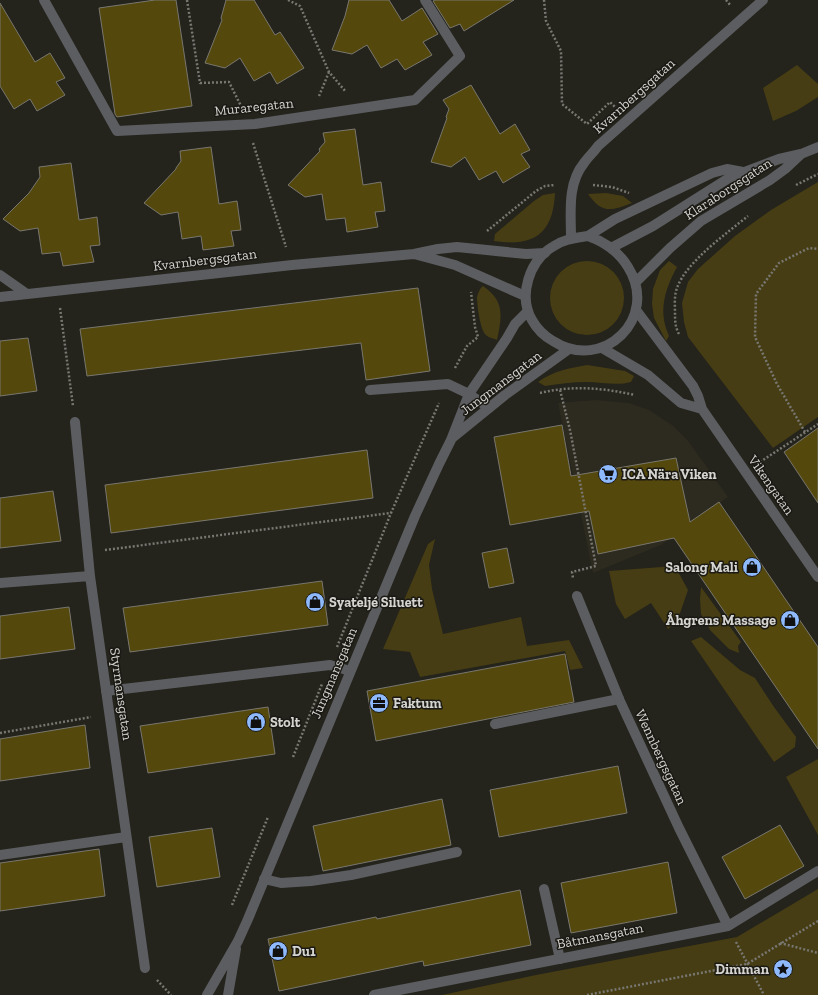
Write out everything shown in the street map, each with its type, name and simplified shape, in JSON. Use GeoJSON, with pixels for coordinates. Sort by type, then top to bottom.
{"type":"FeatureCollection","features":[{"type":"Feature","properties":{"kind":"street","name":"Muraregatan"},"geometry":{"type":"LineString","coordinates":[[44,0],[117,131],[255,124],[415,100],[460,56],[425,0]]}},
{"type":"Feature","properties":{"kind":"street","name":"Kvarnbergsgatan"},"geometry":{"type":"LineString","coordinates":[[571,238],[571,197],[577,174],[583,164],[598,146],[763,0]]}},
{"type":"Feature","properties":{"kind":"street","name":"Klaraborgsgatan"},"geometry":{"type":"LineString","coordinates":[[611,248],[653,226],[729,178],[818,147]]}},
{"type":"Feature","properties":{"kind":"street","name":"Klaraborgsgatan"},"geometry":{"type":"LineString","coordinates":[[636,282],[670,248],[701,221],[770,180],[785,169],[801,154]]}},
{"type":"Feature","properties":{"kind":"street","name":"Klaraborgsgatan"},"geometry":{"type":"LineString","coordinates":[[588,236],[615,219],[712,173],[727,169],[743,172]]}},
{"type":"Feature","properties":{"kind":"street"},"geometry":{"type":"LineString","coordinates":[[588,236],[602,241],[625,262],[636,282],[638,296],[636,310],[631,324],[624,334],[615,342],[602,348],[591,350],[569,349],[546,337],[536,326],[527,312],[525,296],[530,273],[545,253],[554,246],[571,238],[588,236]]}},
{"type":"Feature","properties":{"kind":"street","name":"Kvarnbergsgatan"},"geometry":{"type":"LineString","coordinates":[[0,297],[292,264],[414,254],[438,248],[457,247],[526,254],[545,253]]}},
{"type":"Feature","properties":{"kind":"street","name":"Kvarnbergsgatan"},"geometry":{"type":"LineString","coordinates":[[414,254],[455,265],[525,296]]}},
{"type":"Feature","properties":{"kind":"street"},"geometry":{"type":"LineString","coordinates":[[0,275],[27,294]]}},
{"type":"Feature","properties":{"kind":"street","name":"Vikengatan"},"geometry":{"type":"LineString","coordinates":[[636,310],[693,386],[702,409],[818,577]]}},
{"type":"Feature","properties":{"kind":"street","name":"Jungmansgatan"},"geometry":{"type":"LineString","coordinates":[[207,995],[238,941],[415,516],[451,440],[469,394],[504,343],[515,324],[527,312]]}},
{"type":"Feature","properties":{"kind":"street"},"geometry":{"type":"LineString","coordinates":[[602,348],[648,374],[681,403],[702,409]]}},
{"type":"Feature","properties":{"kind":"street","name":"Jungmansgatan"},"geometry":{"type":"LineString","coordinates":[[451,440],[505,395],[569,349]]}},
{"type":"Feature","properties":{"kind":"street"},"geometry":{"type":"LineString","coordinates":[[370,390],[448,384],[469,394],[489,408]]}},
{"type":"Feature","properties":{"kind":"street","name":"Styrmansgatan"},"geometry":{"type":"LineString","coordinates":[[75,422],[90,576],[145,968]]}},
{"type":"Feature","properties":{"kind":"street"},"geometry":{"type":"LineString","coordinates":[[0,583],[90,576]]}},
{"type":"Feature","properties":{"kind":"street","name":"Wennbergsgatan"},"geometry":{"type":"LineString","coordinates":[[577,596],[619,699],[679,828],[728,926]]}},
{"type":"Feature","properties":{"kind":"street"},"geometry":{"type":"LineString","coordinates":[[106,690],[330,665],[350,671]]}},
{"type":"Feature","properties":{"kind":"street"},"geometry":{"type":"LineString","coordinates":[[495,724],[619,699]]}},
{"type":"Feature","properties":{"kind":"street"},"geometry":{"type":"LineString","coordinates":[[0,855],[126,837]]}},
{"type":"Feature","properties":{"kind":"street"},"geometry":{"type":"LineString","coordinates":[[264,879],[281,883],[311,881],[351,875],[457,852]]}},
{"type":"Feature","properties":{"kind":"street","name":"Båtmansgatan"},"geometry":{"type":"LineString","coordinates":[[374,995],[728,926],[818,871]]}},
{"type":"Feature","properties":{"kind":"street"},"geometry":{"type":"LineString","coordinates":[[544,889],[560,959]]}},
{"type":"Feature","properties":{"kind":"street","name":"Jungmansgatan"},"geometry":{"type":"LineString","coordinates":[[228,995],[238,941]]}},
{"type":"Feature","properties":{"kind":"path"},"geometry":{"type":"LineString","coordinates":[[288,0],[300,6],[329,72]]}},
{"type":"Feature","properties":{"kind":"path"},"geometry":{"type":"LineString","coordinates":[[544,0],[546,22],[561,51],[562,104],[587,124],[610,102]]}},
{"type":"Feature","properties":{"kind":"path"},"geometry":{"type":"LineString","coordinates":[[793,187],[818,174]]}},
{"type":"Feature","properties":{"kind":"path"},"geometry":{"type":"LineString","coordinates":[[482,236],[536,191],[546,186],[557,185]]}},
{"type":"Feature","properties":{"kind":"path"},"geometry":{"type":"LineString","coordinates":[[587,185],[612,188],[632,194]]}},
{"type":"Feature","properties":{"kind":"path"},"geometry":{"type":"LineString","coordinates":[[680,335],[676,329],[674,302],[681,279],[703,254],[754,212]]}},
{"type":"Feature","properties":{"kind":"path"},"geometry":{"type":"LineString","coordinates":[[805,432],[777,384],[755,337],[756,294],[779,262],[809,248],[818,249]]}},
{"type":"Feature","properties":{"kind":"path"},"geometry":{"type":"LineString","coordinates":[[470,288],[475,327],[478,337]]}},
{"type":"Feature","properties":{"kind":"path"},"geometry":{"type":"LineString","coordinates":[[57,291],[75,422]]}},
{"type":"Feature","properties":{"kind":"path"},"geometry":{"type":"LineString","coordinates":[[536,394],[583,387],[599,388],[635,395]]}},
{"type":"Feature","properties":{"kind":"path"},"geometry":{"type":"LineString","coordinates":[[560,390],[570,430],[596,566],[572,572],[577,596]]}},
{"type":"Feature","properties":{"kind":"path"},"geometry":{"type":"LineString","coordinates":[[745,471],[818,424]]}},
{"type":"Feature","properties":{"kind":"path"},"geometry":{"type":"LineString","coordinates":[[88,552],[391,513]]}},
{"type":"Feature","properties":{"kind":"path"},"geometry":{"type":"LineString","coordinates":[[0,733],[110,714]]}},
{"type":"Feature","properties":{"kind":"path"},"geometry":{"type":"LineString","coordinates":[[587,995],[747,964],[779,943],[818,921]]}},
{"type":"Feature","properties":{"kind":"path"},"geometry":{"type":"LineString","coordinates":[[728,926],[764,995]]}},
{"type":"Feature","properties":{"kind":"path"},"geometry":{"type":"LineString","coordinates":[[779,943],[818,953]]}},
{"type":"Feature","properties":{"kind":"shaded area"},"geometry":{"type":"Polygon","coordinates":[[[797,65],[818,84],[818,97],[796,111],[773,121],[763,88],[797,65]]]}},
{"type":"Feature","properties":{"kind":"shaded area"},"geometry":{"type":"Polygon","coordinates":[[[818,182],[818,417],[773,448],[688,337],[684,322],[682,303],[688,282],[698,269],[735,236],[771,210],[818,182]]]}},
{"type":"Feature","properties":{"kind":"shaded area"},"geometry":{"type":"Polygon","coordinates":[[[555,193],[550,219],[539,235],[520,242],[494,241],[495,234],[534,201],[543,195],[555,193]]]}},
{"type":"Feature","properties":{"kind":"shaded area"},"geometry":{"type":"Polygon","coordinates":[[[606,193],[623,196],[632,203],[618,208],[607,209],[598,205],[588,194],[606,193]]]}},
{"type":"Feature","properties":{"kind":"shaded area"},"geometry":{"type":"Polygon","coordinates":[[[587,261],[608,267],[618,277],[624,298],[618,319],[608,329],[587,335],[566,329],[556,319],[550,298],[556,277],[566,267],[587,261]]]}},
{"type":"Feature","properties":{"kind":"shaded area"},"geometry":{"type":"Polygon","coordinates":[[[669,261],[677,267],[668,286],[664,300],[663,313],[665,326],[669,336],[666,341],[654,318],[652,304],[653,289],[660,270],[669,261]]]}},
{"type":"Feature","properties":{"kind":"shaded area"},"geometry":{"type":"Polygon","coordinates":[[[483,286],[495,297],[500,310],[501,316],[497,340],[486,335],[480,322],[477,297],[483,286]]]}},
{"type":"Feature","properties":{"kind":"shaded area"},"geometry":{"type":"Polygon","coordinates":[[[587,365],[625,371],[634,376],[631,382],[620,384],[581,382],[545,386],[538,382],[556,373],[587,365]]]}},
{"type":"Feature","properties":{"kind":"shaded area"},"geometry":{"type":"Polygon","coordinates":[[[595,400],[629,403],[649,410],[672,425],[689,442],[728,497],[661,545],[593,573],[558,403],[595,400]]]}},
{"type":"Feature","properties":{"kind":"shaded area"},"geometry":{"type":"Polygon","coordinates":[[[435,539],[429,565],[432,589],[443,634],[521,617],[527,646],[569,640],[583,668],[570,670],[565,651],[420,677],[410,652],[383,649],[428,544],[435,539]]]}},
{"type":"Feature","properties":{"kind":"shaded area"},"geometry":{"type":"Polygon","coordinates":[[[675,566],[688,590],[677,622],[668,629],[651,603],[625,619],[616,604],[609,571],[675,566]]]}},
{"type":"Feature","properties":{"kind":"shaded area"},"geometry":{"type":"Polygon","coordinates":[[[701,587],[741,642],[738,646],[739,653],[729,649],[710,630],[701,614],[701,587]]]}},
{"type":"Feature","properties":{"kind":"shaded area"},"geometry":{"type":"Polygon","coordinates":[[[701,637],[740,670],[755,678],[796,737],[795,747],[774,762],[691,641],[701,637]]]}},
{"type":"Feature","properties":{"kind":"shaded area"},"geometry":{"type":"Polygon","coordinates":[[[818,759],[818,835],[786,777],[818,759]]]}},
{"type":"Feature","properties":{"kind":"shaded area"},"geometry":{"type":"Polygon","coordinates":[[[818,889],[818,995],[442,995],[536,975],[737,937],[818,889]]]}},
{"type":"Feature","properties":{"kind":"building"},"geometry":{"type":"Polygon","coordinates":[[[155,0],[176,0],[192,106],[117,117],[115,114],[99,8],[155,0]]]}},
{"type":"Feature","properties":{"kind":"building"},"geometry":{"type":"Polygon","coordinates":[[[226,0],[254,0],[275,35],[280,32],[304,68],[277,84],[270,72],[254,81],[240,58],[225,68],[205,63],[222,20],[221,18],[226,0]]]}},
{"type":"Feature","properties":{"kind":"building"},"geometry":{"type":"Polygon","coordinates":[[[349,0],[389,0],[402,21],[422,8],[438,34],[423,42],[432,55],[405,70],[397,59],[381,68],[367,45],[352,54],[332,50],[345,16],[349,0]]]}},
{"type":"Feature","properties":{"kind":"building"},"geometry":{"type":"Polygon","coordinates":[[[514,0],[464,31],[460,24],[450,28],[433,1],[514,0]]]}},
{"type":"Feature","properties":{"kind":"building"},"geometry":{"type":"Polygon","coordinates":[[[0,3],[35,62],[50,53],[65,78],[56,82],[65,95],[37,111],[30,99],[14,109],[0,86],[0,3]]]}},
{"type":"Feature","properties":{"kind":"building"},"geometry":{"type":"Polygon","coordinates":[[[471,85],[500,134],[515,124],[530,150],[521,154],[530,167],[503,183],[496,171],[479,180],[465,157],[451,167],[431,162],[449,109],[443,100],[471,85]]]}},
{"type":"Feature","properties":{"kind":"building"},"geometry":{"type":"Polygon","coordinates":[[[355,129],[363,185],[381,182],[385,211],[375,212],[378,227],[347,232],[345,218],[326,220],[322,194],[305,197],[288,185],[320,151],[319,149],[325,142],[323,133],[355,129]]]}},
{"type":"Feature","properties":{"kind":"building"},"geometry":{"type":"Polygon","coordinates":[[[211,147],[219,204],[237,201],[241,230],[231,231],[234,246],[203,250],[201,236],[182,239],[178,212],[161,215],[144,203],[176,169],[181,161],[180,151],[211,147]]]}},
{"type":"Feature","properties":{"kind":"building"},"geometry":{"type":"Polygon","coordinates":[[[71,163],[79,220],[97,217],[100,245],[90,246],[94,262],[63,266],[60,252],[42,254],[38,228],[20,231],[3,219],[29,193],[40,177],[39,167],[71,163]]]}},
{"type":"Feature","properties":{"kind":"building"},"geometry":{"type":"Polygon","coordinates":[[[418,288],[430,371],[366,380],[361,343],[87,376],[80,329],[418,288]]]}},
{"type":"Feature","properties":{"kind":"building"},"geometry":{"type":"Polygon","coordinates":[[[28,338],[37,391],[0,396],[0,341],[28,338]]]}},
{"type":"Feature","properties":{"kind":"building"},"geometry":{"type":"Polygon","coordinates":[[[562,425],[571,476],[676,458],[690,522],[719,502],[818,647],[818,749],[674,538],[598,554],[589,511],[510,525],[494,437],[562,425]]]}},
{"type":"Feature","properties":{"kind":"building"},"geometry":{"type":"Polygon","coordinates":[[[818,428],[818,503],[784,452],[818,428]]]}},
{"type":"Feature","properties":{"kind":"building"},"geometry":{"type":"Polygon","coordinates":[[[367,450],[373,498],[111,533],[105,485],[367,450]]]}},
{"type":"Feature","properties":{"kind":"building"},"geometry":{"type":"Polygon","coordinates":[[[53,491],[61,541],[0,548],[0,498],[53,491]]]}},
{"type":"Feature","properties":{"kind":"building"},"geometry":{"type":"Polygon","coordinates":[[[507,548],[514,583],[489,588],[482,553],[507,548]]]}},
{"type":"Feature","properties":{"kind":"building"},"geometry":{"type":"Polygon","coordinates":[[[322,581],[328,625],[130,652],[123,608],[322,581]]]}},
{"type":"Feature","properties":{"kind":"building"},"geometry":{"type":"Polygon","coordinates":[[[69,607],[75,649],[0,659],[0,616],[69,607]]]}},
{"type":"Feature","properties":{"kind":"building"},"geometry":{"type":"Polygon","coordinates":[[[565,654],[574,702],[376,741],[367,691],[565,654]]]}},
{"type":"Feature","properties":{"kind":"building"},"geometry":{"type":"Polygon","coordinates":[[[268,707],[275,754],[148,773],[140,726],[268,707]]]}},
{"type":"Feature","properties":{"kind":"building"},"geometry":{"type":"Polygon","coordinates":[[[85,725],[90,768],[0,781],[0,739],[85,725]]]}},
{"type":"Feature","properties":{"kind":"building"},"geometry":{"type":"Polygon","coordinates":[[[618,766],[627,813],[499,837],[490,790],[618,766]]]}},
{"type":"Feature","properties":{"kind":"building"},"geometry":{"type":"Polygon","coordinates":[[[442,799],[451,845],[323,871],[313,826],[442,799]]]}},
{"type":"Feature","properties":{"kind":"building"},"geometry":{"type":"Polygon","coordinates":[[[780,825],[804,866],[745,899],[722,857],[780,825]]]}},
{"type":"Feature","properties":{"kind":"building"},"geometry":{"type":"Polygon","coordinates":[[[212,828],[220,877],[157,887],[149,837],[212,828]]]}},
{"type":"Feature","properties":{"kind":"building"},"geometry":{"type":"Polygon","coordinates":[[[99,849],[105,896],[0,911],[0,863],[99,849]]]}},
{"type":"Feature","properties":{"kind":"building"},"geometry":{"type":"Polygon","coordinates":[[[668,862],[677,913],[571,933],[561,883],[668,862]]]}},
{"type":"Feature","properties":{"kind":"building"},"geometry":{"type":"Polygon","coordinates":[[[520,890],[531,945],[424,966],[423,961],[279,991],[268,939],[520,890]]]}},
{"type":"Feature","properties":{"kind":"place","name":"ICA Nära Viken"},"geometry":{"type":"Point","coordinates":[608,474]}},
{"type":"Feature","properties":{"kind":"place","name":"Salong Mali"},"geometry":{"type":"Point","coordinates":[752,567]}},
{"type":"Feature","properties":{"kind":"place","name":"Syateljé Siluett"},"geometry":{"type":"Point","coordinates":[315,602]}},
{"type":"Feature","properties":{"kind":"place","name":"Åhgrens Massage"},"geometry":{"type":"Point","coordinates":[790,620]}},
{"type":"Feature","properties":{"kind":"place","name":"Faktum"},"geometry":{"type":"Point","coordinates":[379,703]}},
{"type":"Feature","properties":{"kind":"place","name":"Stolt"},"geometry":{"type":"Point","coordinates":[256,722]}},
{"type":"Feature","properties":{"kind":"place","name":"Du1"},"geometry":{"type":"Point","coordinates":[278,951]}},
{"type":"Feature","properties":{"kind":"place","name":"Dimman"},"geometry":{"type":"Point","coordinates":[783,969]}}]}
